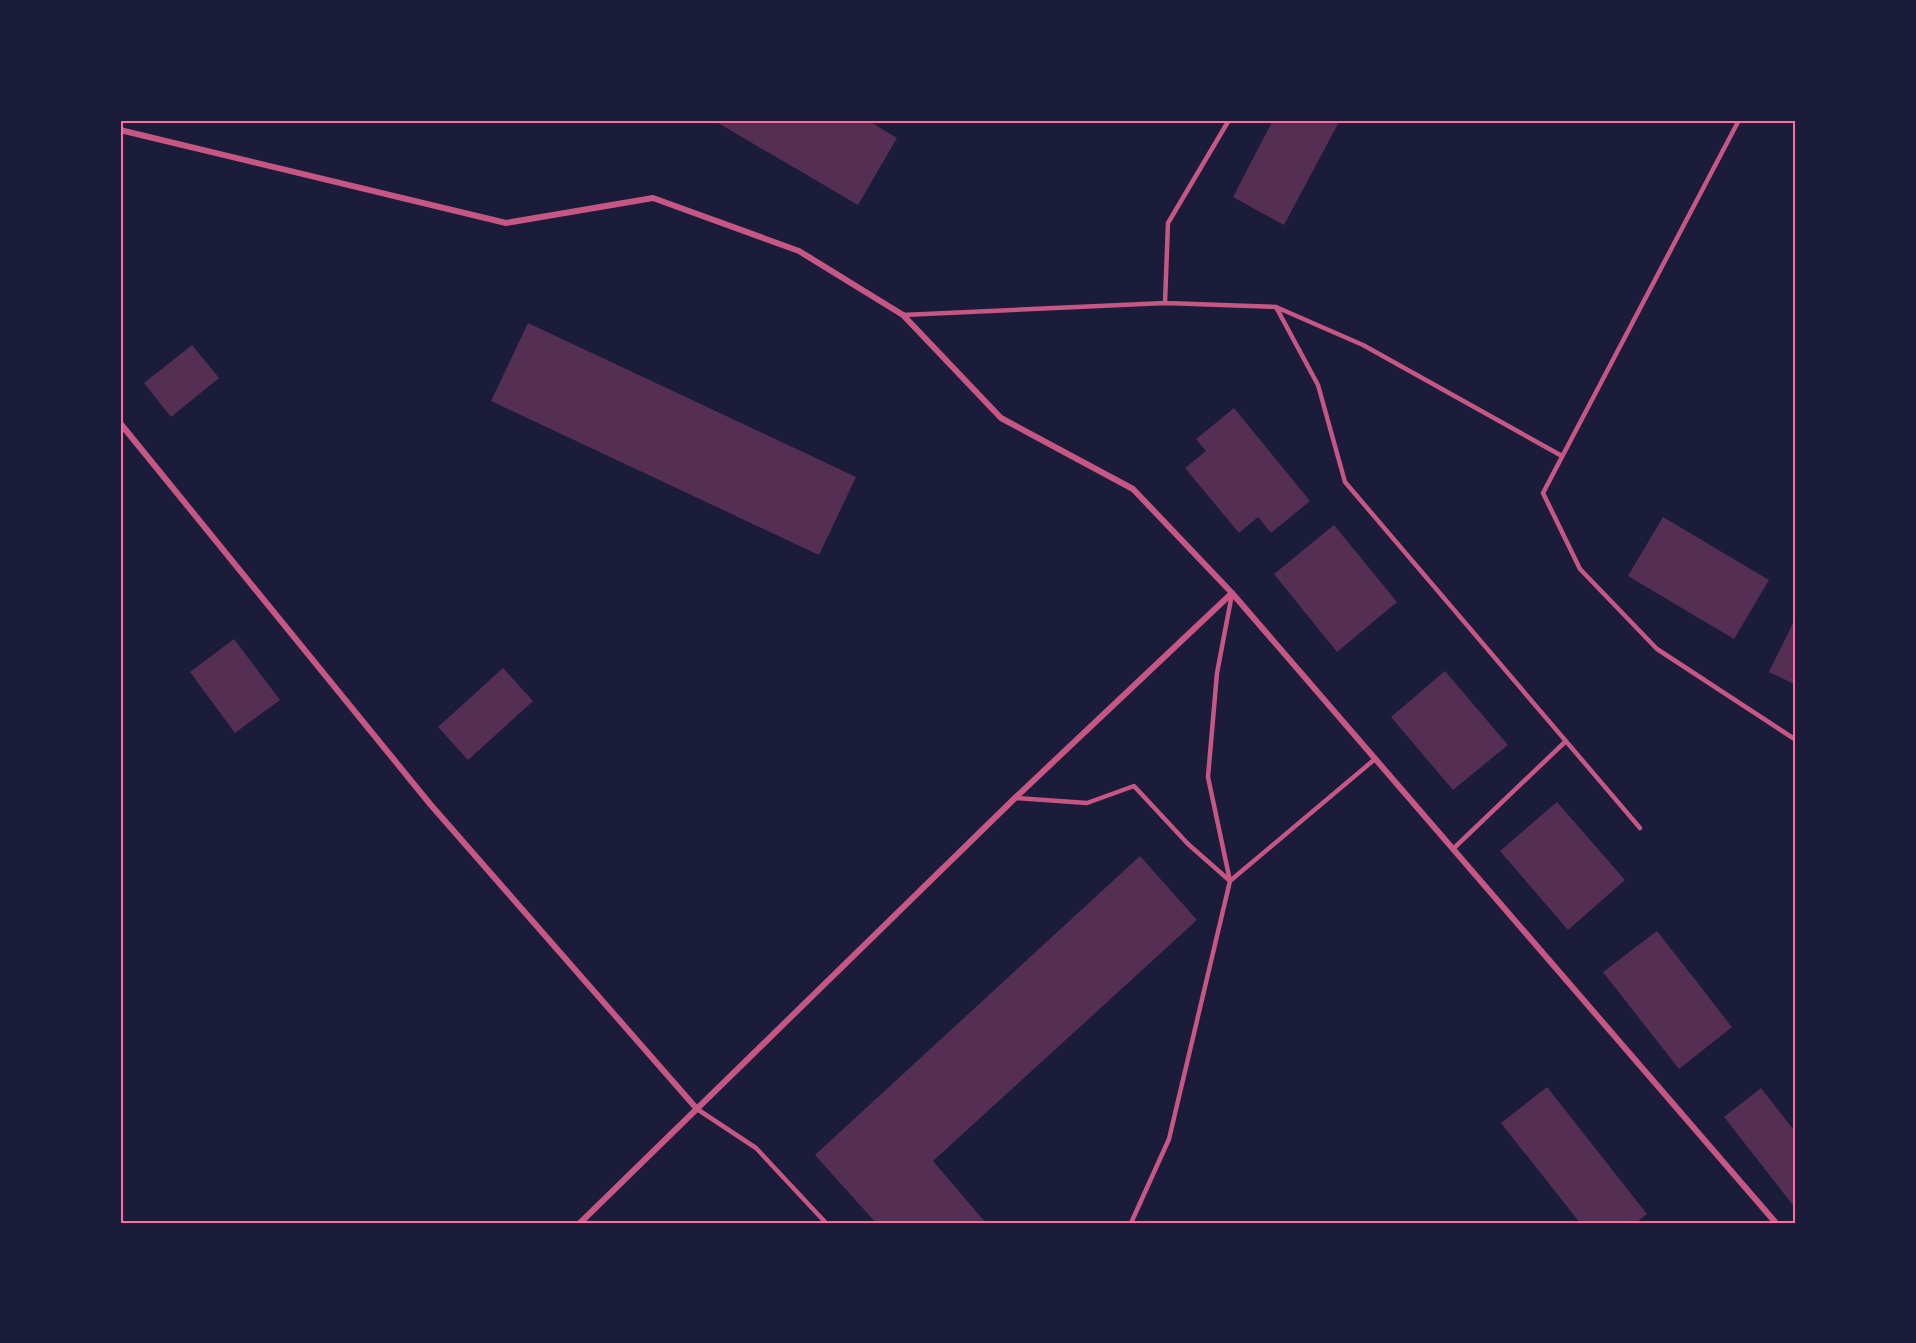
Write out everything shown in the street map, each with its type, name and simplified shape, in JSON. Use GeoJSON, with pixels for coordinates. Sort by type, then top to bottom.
{"type":"FeatureCollection","features":[{"type":"Feature","properties":{"kind":"street"},"geometry":{"type":"LineString","coordinates":[[120,130],[506,223],[653,198],[799,251],[903,315],[1001,418],[1133,489],[1232,593],[1776,1223]]}},
{"type":"Feature","properties":{"kind":"street"},"geometry":{"type":"LineString","coordinates":[[120,423],[430,804],[697,1109]]}},
{"type":"Feature","properties":{"kind":"street"},"geometry":{"type":"LineString","coordinates":[[580,1223],[1015,798],[1232,593]]}},
{"type":"Feature","properties":{"kind":"lane"},"geometry":{"type":"LineString","coordinates":[[1165,303],[1168,223],[1229,120]]}},
{"type":"Feature","properties":{"kind":"lane"},"geometry":{"type":"LineString","coordinates":[[1739,120],[1543,493],[1580,569],[1657,649],[1796,740]]}},
{"type":"Feature","properties":{"kind":"lane"},"geometry":{"type":"LineString","coordinates":[[903,315],[1165,303],[1276,307],[1363,345],[1562,456]]}},
{"type":"Feature","properties":{"kind":"lane"},"geometry":{"type":"LineString","coordinates":[[1276,307],[1318,385],[1345,482],[1641,828]]}},
{"type":"Feature","properties":{"kind":"lane"},"geometry":{"type":"LineString","coordinates":[[1131,1223],[1169,1139],[1230,880],[1208,777],[1217,673],[1232,593]]}},
{"type":"Feature","properties":{"kind":"lane"},"geometry":{"type":"LineString","coordinates":[[1453,849],[1566,741]]}},
{"type":"Feature","properties":{"kind":"lane"},"geometry":{"type":"LineString","coordinates":[[1230,880],[1375,759]]}},
{"type":"Feature","properties":{"kind":"lane"},"geometry":{"type":"LineString","coordinates":[[1015,798],[1087,803],[1134,786],[1188,844],[1230,880]]}},
{"type":"Feature","properties":{"kind":"lane"},"geometry":{"type":"LineString","coordinates":[[697,1109],[756,1148],[826,1223]]}},
{"type":"Feature","properties":{"kind":"building"},"geometry":{"type":"Polygon","coordinates":[[[713,120],[867,120],[897,138],[858,205],[713,120]]]}},
{"type":"Feature","properties":{"kind":"building"},"geometry":{"type":"Polygon","coordinates":[[[1273,120],[1340,120],[1284,225],[1233,197],[1273,120]]]}},
{"type":"Feature","properties":{"kind":"building"},"geometry":{"type":"Polygon","coordinates":[[[528,323],[856,477],[819,555],[491,401],[528,323]]]}},
{"type":"Feature","properties":{"kind":"building"},"geometry":{"type":"Polygon","coordinates":[[[192,345],[219,378],[171,417],[144,383],[192,345]]]}},
{"type":"Feature","properties":{"kind":"building"},"geometry":{"type":"Polygon","coordinates":[[[1234,408],[1310,501],[1271,533],[1258,517],[1239,533],[1185,468],[1206,451],[1196,439],[1234,408]]]}},
{"type":"Feature","properties":{"kind":"building"},"geometry":{"type":"Polygon","coordinates":[[[1663,517],[1769,580],[1734,639],[1628,576],[1663,517]]]}},
{"type":"Feature","properties":{"kind":"building"},"geometry":{"type":"Polygon","coordinates":[[[1334,525],[1397,602],[1337,652],[1274,574],[1334,525]]]}},
{"type":"Feature","properties":{"kind":"building"},"geometry":{"type":"Polygon","coordinates":[[[1796,617],[1796,685],[1769,672],[1796,617]]]}},
{"type":"Feature","properties":{"kind":"building"},"geometry":{"type":"Polygon","coordinates":[[[234,639],[280,700],[235,733],[190,672],[234,639]]]}},
{"type":"Feature","properties":{"kind":"building"},"geometry":{"type":"Polygon","coordinates":[[[503,668],[533,701],[468,760],[438,727],[503,668]]]}},
{"type":"Feature","properties":{"kind":"building"},"geometry":{"type":"Polygon","coordinates":[[[1445,671],[1508,745],[1453,790],[1391,717],[1445,671]]]}},
{"type":"Feature","properties":{"kind":"building"},"geometry":{"type":"Polygon","coordinates":[[[1557,802],[1625,880],[1568,930],[1500,851],[1557,802]]]}},
{"type":"Feature","properties":{"kind":"building"},"geometry":{"type":"Polygon","coordinates":[[[1140,856],[1197,920],[933,1161],[986,1223],[876,1223],[815,1155],[1140,856]]]}},
{"type":"Feature","properties":{"kind":"building"},"geometry":{"type":"Polygon","coordinates":[[[1657,931],[1732,1027],[1679,1069],[1603,972],[1657,931]]]}},
{"type":"Feature","properties":{"kind":"building"},"geometry":{"type":"Polygon","coordinates":[[[1547,1087],[1647,1214],[1636,1223],[1580,1223],[1501,1123],[1547,1087]]]}},
{"type":"Feature","properties":{"kind":"building"},"geometry":{"type":"Polygon","coordinates":[[[1761,1088],[1796,1133],[1796,1209],[1724,1117],[1761,1088]]]}}]}
